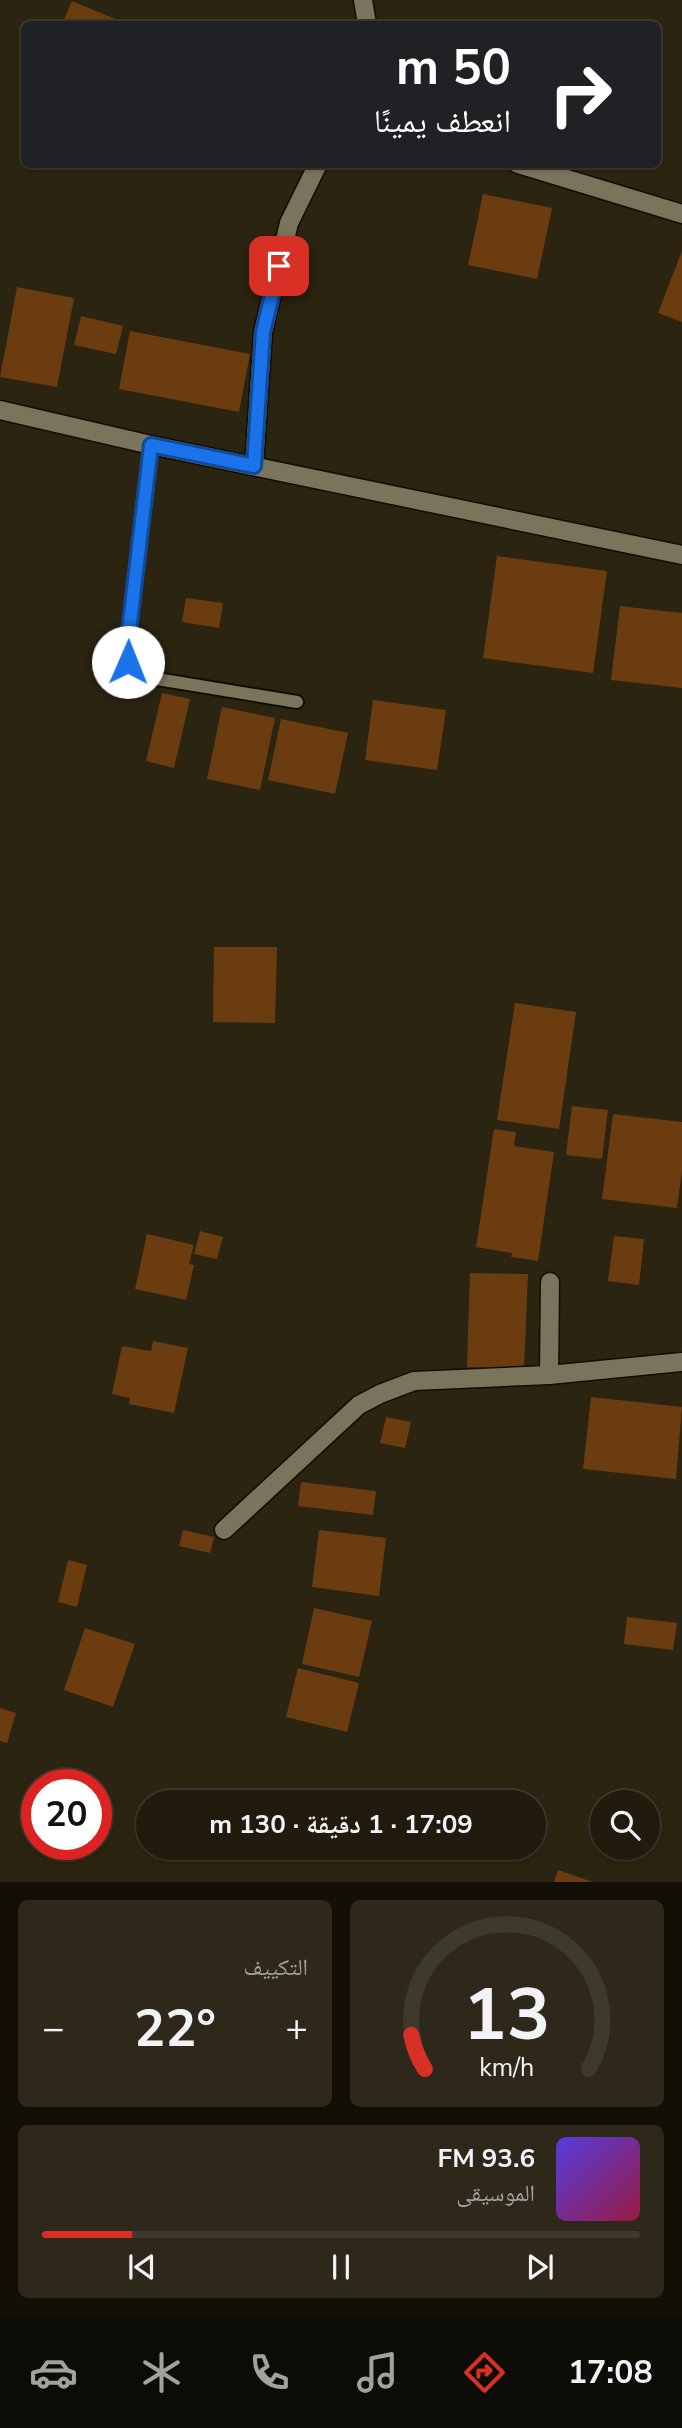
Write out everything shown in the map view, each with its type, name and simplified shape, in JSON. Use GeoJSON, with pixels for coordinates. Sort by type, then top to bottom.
{"type":"FeatureCollection","features":[{"type":"Feature","properties":{"kind":"street"},"geometry":{"type":"LineString","coordinates":[[363,0],[366,21]]}},
{"type":"Feature","properties":{"kind":"street"},"geometry":{"type":"LineString","coordinates":[[254,466],[263,332],[289,223],[316,168]]}},
{"type":"Feature","properties":{"kind":"street"},"geometry":{"type":"LineString","coordinates":[[531,168],[682,214]]}},
{"type":"Feature","properties":{"kind":"street"},"geometry":{"type":"LineString","coordinates":[[0,410],[151,445],[682,555]]}},
{"type":"Feature","properties":{"kind":"street"},"geometry":{"type":"LineString","coordinates":[[549,1375],[550,1282]]}},
{"type":"Feature","properties":{"kind":"street"},"geometry":{"type":"LineString","coordinates":[[224,1530],[359,1405],[414,1381],[549,1375],[682,1362]]}},
{"type":"Feature","properties":{"kind":"lane"},"geometry":{"type":"LineString","coordinates":[[151,445],[127,648],[128,662],[138,673],[151,678],[298,702]]}},
{"type":"Feature","properties":{"kind":"building"},"geometry":{"type":"Polygon","coordinates":[[[72,1],[120,21],[63,21],[72,1]]]}},
{"type":"Feature","properties":{"kind":"building"},"geometry":{"type":"Polygon","coordinates":[[[483,194],[552,208],[537,279],[468,265],[483,194]]]}},
{"type":"Feature","properties":{"kind":"building"},"geometry":{"type":"Polygon","coordinates":[[[682,251],[682,322],[658,313],[682,251]]]}},
{"type":"Feature","properties":{"kind":"building"},"geometry":{"type":"Polygon","coordinates":[[[17,287],[74,298],[57,387],[0,377],[17,287]]]}},
{"type":"Feature","properties":{"kind":"building"},"geometry":{"type":"Polygon","coordinates":[[[81,316],[123,326],[116,354],[74,345],[81,316]]]}},
{"type":"Feature","properties":{"kind":"building"},"geometry":{"type":"Polygon","coordinates":[[[130,331],[250,354],[239,412],[119,389],[130,331]]]}},
{"type":"Feature","properties":{"kind":"building"},"geometry":{"type":"Polygon","coordinates":[[[497,556],[607,571],[593,673],[483,658],[497,556]]]}},
{"type":"Feature","properties":{"kind":"building"},"geometry":{"type":"Polygon","coordinates":[[[186,598],[223,603],[219,628],[182,622],[186,598]]]}},
{"type":"Feature","properties":{"kind":"building"},"geometry":{"type":"Polygon","coordinates":[[[620,606],[682,613],[682,688],[611,680],[620,606]]]}},
{"type":"Feature","properties":{"kind":"building"},"geometry":{"type":"Polygon","coordinates":[[[162,693],[190,699],[174,768],[146,761],[162,693]]]}},
{"type":"Feature","properties":{"kind":"building"},"geometry":{"type":"Polygon","coordinates":[[[373,700],[446,710],[437,770],[365,760],[373,700]]]}},
{"type":"Feature","properties":{"kind":"building"},"geometry":{"type":"Polygon","coordinates":[[[222,707],[275,718],[260,790],[207,779],[222,707]]]}},
{"type":"Feature","properties":{"kind":"building"},"geometry":{"type":"Polygon","coordinates":[[[281,719],[348,733],[335,794],[268,780],[281,719]]]}},
{"type":"Feature","properties":{"kind":"building"},"geometry":{"type":"Polygon","coordinates":[[[214,947],[277,947],[275,1023],[213,1022],[214,947]]]}},
{"type":"Feature","properties":{"kind":"building"},"geometry":{"type":"Polygon","coordinates":[[[515,1003],[576,1012],[559,1129],[497,1120],[515,1003]]]}},
{"type":"Feature","properties":{"kind":"building"},"geometry":{"type":"Polygon","coordinates":[[[572,1106],[608,1110],[602,1159],[566,1155],[572,1106]]]}},
{"type":"Feature","properties":{"kind":"building"},"geometry":{"type":"Polygon","coordinates":[[[613,1114],[682,1122],[682,1170],[677,1208],[602,1199],[613,1114]]]}},
{"type":"Feature","properties":{"kind":"building"},"geometry":{"type":"Polygon","coordinates":[[[494,1129],[516,1132],[514,1146],[554,1152],[538,1261],[476,1247],[494,1129]]]}},
{"type":"Feature","properties":{"kind":"building"},"geometry":{"type":"Polygon","coordinates":[[[200,1231],[223,1237],[217,1259],[194,1254],[200,1231]]]}},
{"type":"Feature","properties":{"kind":"building"},"geometry":{"type":"Polygon","coordinates":[[[147,1234],[194,1245],[189,1264],[194,1265],[186,1300],[135,1289],[147,1234]]]}},
{"type":"Feature","properties":{"kind":"building"},"geometry":{"type":"Polygon","coordinates":[[[614,1236],[644,1239],[639,1285],[608,1281],[614,1236]]]}},
{"type":"Feature","properties":{"kind":"building"},"geometry":{"type":"Polygon","coordinates":[[[470,1273],[528,1274],[524,1369],[467,1367],[470,1273]]]}},
{"type":"Feature","properties":{"kind":"building"},"geometry":{"type":"Polygon","coordinates":[[[153,1341],[188,1348],[174,1413],[129,1404],[130,1398],[112,1394],[122,1346],[151,1351],[153,1341]]]}},
{"type":"Feature","properties":{"kind":"building"},"geometry":{"type":"Polygon","coordinates":[[[591,1397],[682,1407],[676,1479],[583,1469],[591,1397]]]}},
{"type":"Feature","properties":{"kind":"building"},"geometry":{"type":"Polygon","coordinates":[[[386,1417],[411,1422],[405,1448],[380,1443],[386,1417]]]}},
{"type":"Feature","properties":{"kind":"building"},"geometry":{"type":"Polygon","coordinates":[[[301,1482],[376,1491],[373,1515],[298,1506],[301,1482]]]}},
{"type":"Feature","properties":{"kind":"building"},"geometry":{"type":"Polygon","coordinates":[[[183,1530],[214,1537],[210,1553],[179,1546],[183,1530]]]}},
{"type":"Feature","properties":{"kind":"building"},"geometry":{"type":"Polygon","coordinates":[[[319,1530],[386,1538],[379,1596],[312,1587],[319,1530]]]}},
{"type":"Feature","properties":{"kind":"building"},"geometry":{"type":"Polygon","coordinates":[[[68,1560],[87,1565],[77,1607],[58,1602],[68,1560]]]}},
{"type":"Feature","properties":{"kind":"building"},"geometry":{"type":"Polygon","coordinates":[[[314,1608],[372,1621],[359,1677],[302,1664],[314,1608]]]}},
{"type":"Feature","properties":{"kind":"building"},"geometry":{"type":"Polygon","coordinates":[[[627,1617],[677,1623],[673,1650],[624,1644],[627,1617]]]}},
{"type":"Feature","properties":{"kind":"building"},"geometry":{"type":"Polygon","coordinates":[[[85,1628],[135,1644],[113,1707],[64,1690],[85,1628]]]}},
{"type":"Feature","properties":{"kind":"building"},"geometry":{"type":"Polygon","coordinates":[[[298,1668],[359,1683],[347,1732],[286,1717],[298,1668]]]}},
{"type":"Feature","properties":{"kind":"building"},"geometry":{"type":"Polygon","coordinates":[[[0,1708],[16,1713],[7,1743],[0,1741],[0,1708]]]}},
{"type":"Feature","properties":{"kind":"building"},"geometry":{"type":"Polygon","coordinates":[[[558,1870],[593,1882],[554,1882],[558,1870]]]}},
{"type":"Feature","properties":{"kind":"route"},"geometry":{"type":"LineString","coordinates":[[128,662],[127,648],[151,445],[254,466],[263,332],[279,266]]}}]}
